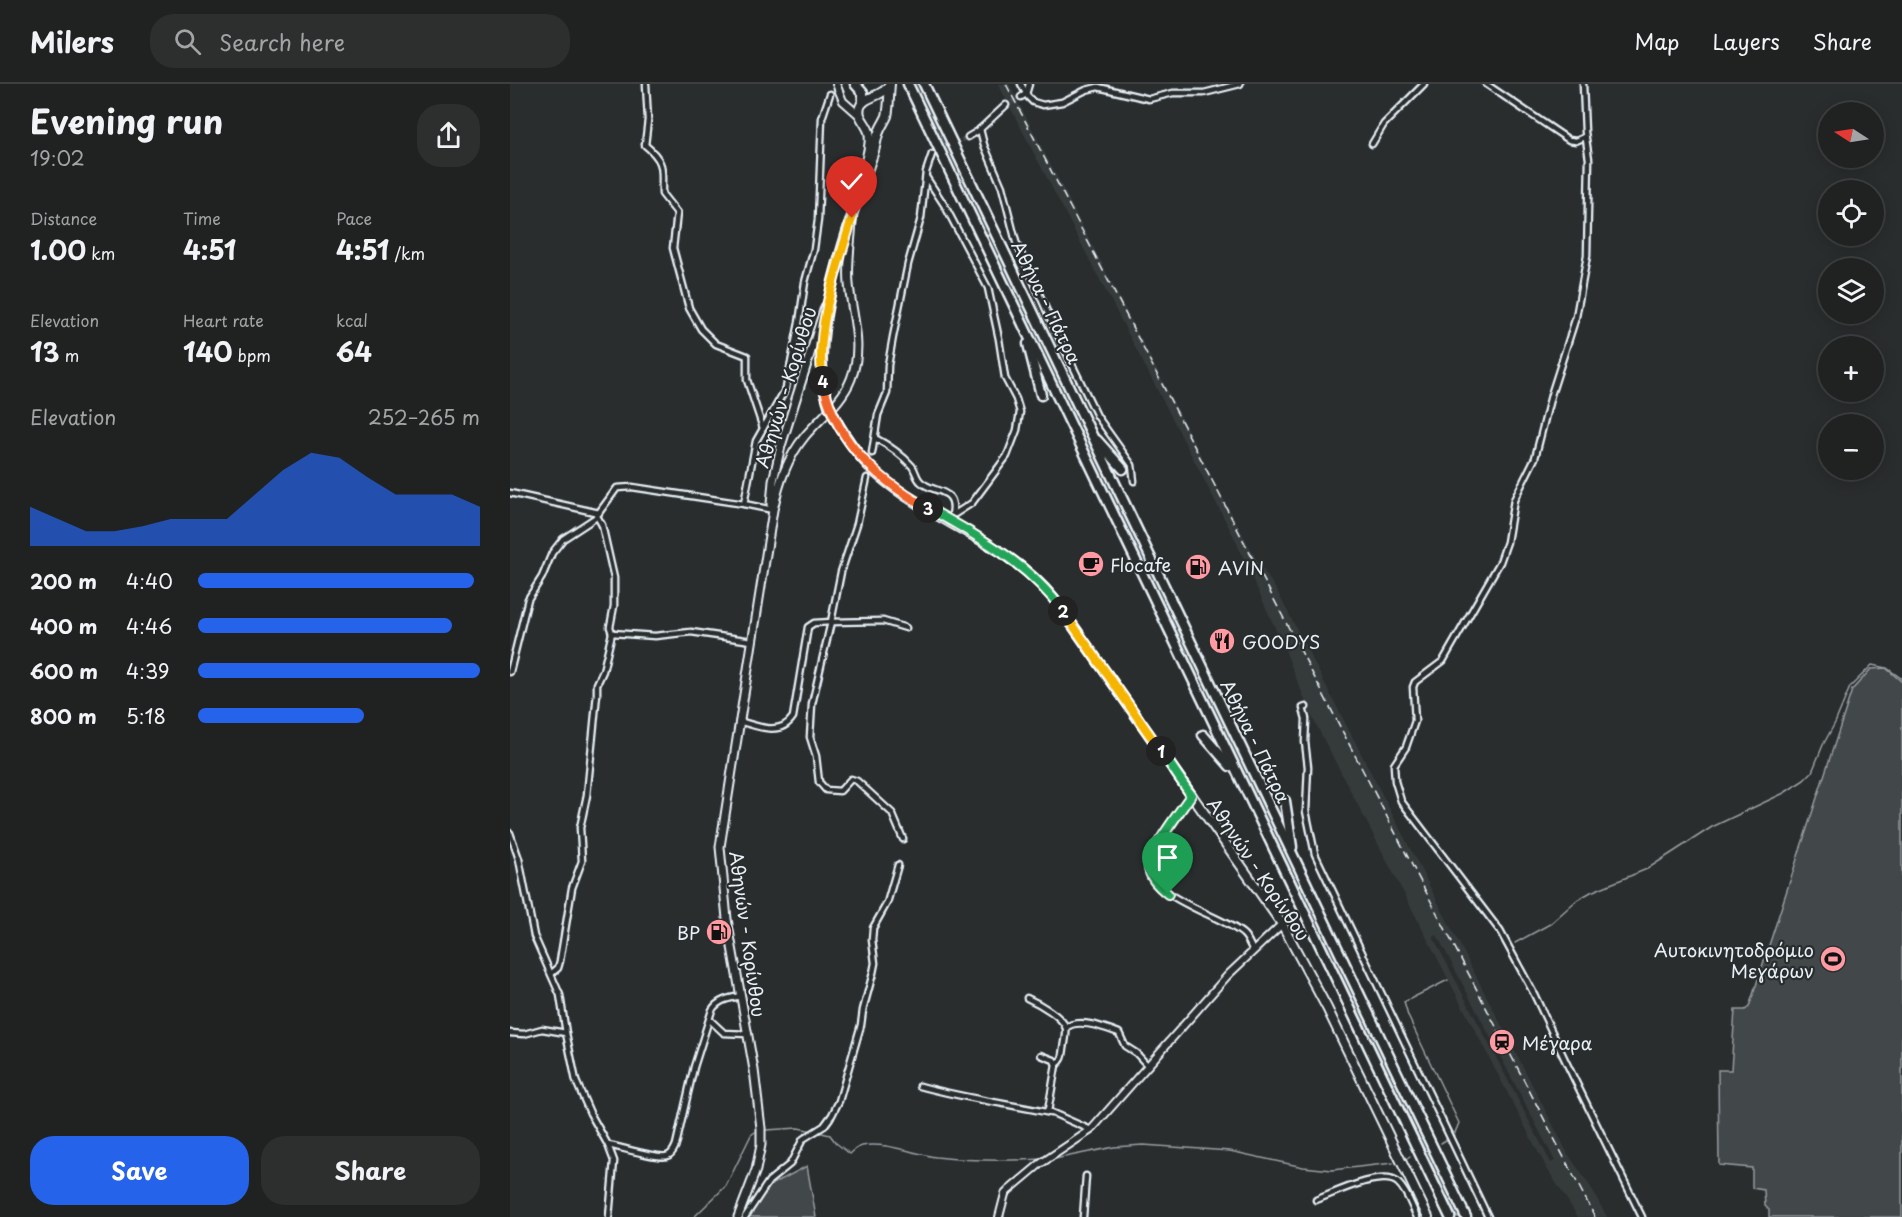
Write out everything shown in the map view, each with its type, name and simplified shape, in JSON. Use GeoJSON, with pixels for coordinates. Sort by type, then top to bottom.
{"type":"FeatureCollection","features":[{"type":"Feature","properties":{"kind":"highway"},"geometry":{"type":"LineString","coordinates":[[855,84],[862,89],[863,103]]}},
{"type":"Feature","properties":{"kind":"highway","name":"Αθήνα - Πάτρα"},"geometry":{"type":"LineString","coordinates":[[908,84],[1450,1217]]}},
{"type":"Feature","properties":{"kind":"highway","name":"Αθήνα - Πάτρα"},"geometry":{"type":"LineString","coordinates":[[924,84],[1466,1217]]}},
{"type":"Feature","properties":{"kind":"highway"},"geometry":{"type":"LineString","coordinates":[[1022,323],[1041,395]]}},
{"type":"Feature","properties":{"kind":"highway"},"geometry":{"type":"LineString","coordinates":[[1090,433],[1123,469]]}},
{"type":"Feature","properties":{"kind":"highway"},"geometry":{"type":"LineString","coordinates":[[1203,735],[1238,774]]}},
{"type":"Feature","properties":{"kind":"highway"},"geometry":{"type":"LineString","coordinates":[[1285,801],[1294,857]]}},
{"type":"Feature","properties":{"kind":"main road","name":"Αθηνών - Κορίνθου"},"geometry":{"type":"LineString","coordinates":[[864,179],[870,139],[860,110],[863,103],[883,92],[890,84]]}},
{"type":"Feature","properties":{"kind":"main road","name":"Αθηνών - Κορίνθου"},"geometry":{"type":"LineString","coordinates":[[772,510],[771,494],[775,467],[787,422],[864,179],[887,115],[890,84]]}},
{"type":"Feature","properties":{"kind":"main road"},"geometry":{"type":"LineString","coordinates":[[873,97],[882,100],[887,107]]}},
{"type":"Feature","properties":{"kind":"main road"},"geometry":{"type":"LineString","coordinates":[[863,120],[874,126],[883,123]]}},
{"type":"Feature","properties":{"kind":"main road","name":"Αθηνών - Κορίνθου"},"geometry":{"type":"LineString","coordinates":[[738,1217],[756,1170],[761,1145],[759,1106],[727,919],[720,847],[772,510],[781,480],[794,452],[807,433],[841,397],[855,368],[858,342],[849,271],[852,218]]}},
{"type":"Feature","properties":{"kind":"main road","name":"Αθηνών - Κορίνθου"},"geometry":{"type":"LineString","coordinates":[[836,273],[823,331],[821,363],[829,406],[850,443],[878,476],[894,488],[949,517],[1021,566],[1044,587],[1088,646],[1282,924],[1327,1008],[1428,1217]]}},
{"type":"Feature","properties":{"kind":"street"},"geometry":{"type":"LineString","coordinates":[[646,84],[648,120],[645,145],[654,153],[662,167],[662,194],[677,213],[673,248],[686,300],[701,329],[716,344],[747,356],[747,380],[762,428]]}},
{"type":"Feature","properties":{"kind":"street"},"geometry":{"type":"LineString","coordinates":[[836,84],[840,96],[863,120]]}},
{"type":"Feature","properties":{"kind":"street"},"geometry":{"type":"LineString","coordinates":[[1021,84],[1033,102],[1043,105],[1062,102],[1086,90],[1098,87],[1149,99],[1173,93],[1204,93],[1240,84]]}},
{"type":"Feature","properties":{"kind":"street"},"geometry":{"type":"LineString","coordinates":[[1021,98],[1026,94],[1029,84]]}},
{"type":"Feature","properties":{"kind":"street"},"geometry":{"type":"LineString","coordinates":[[1372,144],[1384,124],[1424,84]]}},
{"type":"Feature","properties":{"kind":"street"},"geometry":{"type":"LineString","coordinates":[[1486,84],[1569,140],[1576,141],[1585,137]]}},
{"type":"Feature","properties":{"kind":"street"},"geometry":{"type":"LineString","coordinates":[[1583,84],[1585,137],[1589,159],[1586,270],[1576,317],[1551,395],[1535,458],[1514,500],[1507,542],[1500,562],[1443,661],[1415,682],[1413,687],[1415,721],[1406,747],[1394,765],[1394,771],[1401,801],[1488,913],[1508,945],[1642,1217]]}},
{"type":"Feature","properties":{"kind":"street"},"geometry":{"type":"LineString","coordinates":[[744,504],[754,450],[762,428],[786,388],[817,229],[822,118],[830,94]]}},
{"type":"Feature","properties":{"kind":"street"},"geometry":{"type":"LineString","coordinates":[[846,104],[855,106],[863,103]]}},
{"type":"Feature","properties":{"kind":"street"},"geometry":{"type":"LineString","coordinates":[[968,137],[1006,105]]}},
{"type":"Feature","properties":{"kind":"street"},"geometry":{"type":"LineString","coordinates":[[980,129],[984,145],[1002,187],[1016,242],[1093,408],[1104,428],[1132,465],[1134,482]]}},
{"type":"Feature","properties":{"kind":"street"},"geometry":{"type":"LineString","coordinates":[[872,453],[878,415],[886,393],[893,337],[921,218],[926,177],[932,154]]}},
{"type":"Feature","properties":{"kind":"street"},"geometry":{"type":"LineString","coordinates":[[926,177],[945,206],[988,288],[1005,378],[1020,412],[1017,430],[1007,456],[972,503],[949,517]]}},
{"type":"Feature","properties":{"kind":"street"},"geometry":{"type":"LineString","coordinates":[[875,438],[910,464],[920,482],[945,493],[952,503],[949,517]]}},
{"type":"Feature","properties":{"kind":"street"},"geometry":{"type":"LineString","coordinates":[[867,478],[858,524],[839,582],[810,720],[810,737],[822,787],[832,792],[840,791],[851,779],[861,784],[892,813],[903,839]]}},
{"type":"Feature","properties":{"kind":"street"},"geometry":{"type":"LineString","coordinates":[[510,672],[528,599],[542,577],[552,554],[563,539],[598,514],[612,492],[623,487],[772,510]]}},
{"type":"Feature","properties":{"kind":"street"},"geometry":{"type":"LineString","coordinates":[[510,493],[598,514]]}},
{"type":"Feature","properties":{"kind":"street"},"geometry":{"type":"LineString","coordinates":[[552,973],[558,968],[560,961],[572,888],[582,861],[580,835],[587,795],[597,684],[603,671],[612,633],[610,627],[614,606],[614,578],[598,514]]}},
{"type":"Feature","properties":{"kind":"street"},"geometry":{"type":"LineString","coordinates":[[739,721],[774,729],[779,729],[790,722],[795,713],[808,627],[814,623],[883,621],[906,628]]}},
{"type":"Feature","properties":{"kind":"street"},"geometry":{"type":"LineString","coordinates":[[612,633],[646,636],[691,632],[752,641]]}},
{"type":"Feature","properties":{"kind":"street"},"geometry":{"type":"LineString","coordinates":[[1306,707],[1303,708],[1306,719],[1305,742],[1308,767],[1306,811],[1315,854],[1488,1217]]}},
{"type":"Feature","properties":{"kind":"street"},"geometry":{"type":"LineString","coordinates":[[1191,795],[1152,854],[1149,868],[1157,884],[1168,894],[1238,929],[1248,939],[1253,951]]}},
{"type":"Feature","properties":{"kind":"street"},"geometry":{"type":"LineString","coordinates":[[510,833],[519,859],[534,936],[562,1000],[566,1033],[579,1090],[608,1145],[614,1169],[609,1217]]}},
{"type":"Feature","properties":{"kind":"street"},"geometry":{"type":"LineString","coordinates":[[745,1217],[769,1181],[790,1164],[803,1139],[824,1126],[839,1101],[873,974],[875,963],[873,928],[887,903],[898,865]]}},
{"type":"Feature","properties":{"kind":"street"},"geometry":{"type":"LineString","coordinates":[[999,1217],[1006,1193],[1040,1164],[1091,1130],[1223,981],[1282,924]]}},
{"type":"Feature","properties":{"kind":"street"},"geometry":{"type":"LineString","coordinates":[[608,1145],[658,1156],[672,1153],[694,1067],[712,1010],[716,1004],[728,998],[741,996]]}},
{"type":"Feature","properties":{"kind":"street"},"geometry":{"type":"LineString","coordinates":[[1027,998],[1041,1005],[1066,1028]]}},
{"type":"Feature","properties":{"kind":"street"},"geometry":{"type":"LineString","coordinates":[[710,1020],[718,1029],[728,1034],[747,1034]]}},
{"type":"Feature","properties":{"kind":"street"},"geometry":{"type":"LineString","coordinates":[[1056,1065],[1063,1057],[1066,1028],[1071,1023],[1086,1024],[1119,1033],[1125,1046],[1136,1053],[1148,1066]]}},
{"type":"Feature","properties":{"kind":"street"},"geometry":{"type":"LineString","coordinates":[[510,1033],[524,1035],[542,1029],[566,1033]]}},
{"type":"Feature","properties":{"kind":"street"},"geometry":{"type":"LineString","coordinates":[[1041,1055],[1054,1060],[1056,1065],[1048,1107],[1051,1113]]}},
{"type":"Feature","properties":{"kind":"street"},"geometry":{"type":"LineString","coordinates":[[920,1086],[953,1095],[981,1098],[1051,1113],[1091,1130]]}},
{"type":"Feature","properties":{"kind":"street"},"geometry":{"type":"LineString","coordinates":[[1083,1217],[1086,1176]]}},
{"type":"Feature","properties":{"kind":"street"},"geometry":{"type":"LineString","coordinates":[[1317,1200],[1376,1179],[1391,1179],[1401,1186],[1417,1217]]}},
{"type":"Feature","properties":{"kind":"shaded area"},"geometry":{"type":"Polygon","coordinates":[[[914,84],[918,84],[1460,1217],[1457,1217],[914,84]]]}},
{"type":"Feature","properties":{"kind":"shaded area"},"geometry":{"type":"Polygon","coordinates":[[[998,84],[1009,84],[1222,496],[1255,557],[1277,591],[1568,1154],[1590,1186],[1607,1217],[1578,1217],[1546,1167],[1310,713],[1285,650],[1234,537],[998,84]],[[1437,935],[1433,937],[1551,1163],[1555,1161],[1437,935]]]}},
{"type":"Feature","properties":{"kind":"shaded area","name":"Αυτοκινητοδρόμιο Μεγάρων"},"geometry":{"type":"Polygon","coordinates":[[[1887,668],[1902,679],[1902,1217],[1769,1217],[1769,1210],[1765,1206],[1764,1190],[1752,1188],[1752,1168],[1719,1165],[1718,1070],[1731,1070],[1735,1010],[1745,1010],[1749,1007],[1852,690],[1871,669],[1887,668]]]}},
{"type":"Feature","properties":{"kind":"shaded area"},"geometry":{"type":"Polygon","coordinates":[[[807,1166],[816,1217],[748,1217],[769,1186],[807,1166]]]}},
{"type":"Feature","properties":{"kind":"waterway"},"geometry":{"type":"LineString","coordinates":[[1515,943],[1550,924],[1577,900],[1591,892],[1647,869],[1712,827],[1784,793],[1804,780],[1812,772],[1850,687],[1872,665],[1886,668],[1902,682]]}},
{"type":"Feature","properties":{"kind":"waterway"},"geometry":{"type":"LineString","coordinates":[[1441,1143],[1454,1135],[1459,1123],[1408,1016],[1404,1002],[1448,980]]}},
{"type":"Feature","properties":{"kind":"waterway"},"geometry":{"type":"LineString","coordinates":[[766,1130],[798,1128],[813,1131]]}},
{"type":"Feature","properties":{"kind":"waterway"},"geometry":{"type":"LineString","coordinates":[[694,1217],[726,1186],[751,1135],[755,1132]]}},
{"type":"Feature","properties":{"kind":"waterway"},"geometry":{"type":"LineString","coordinates":[[818,1132],[830,1135],[850,1154],[860,1147],[879,1145],[949,1158],[1043,1159]]}},
{"type":"Feature","properties":{"kind":"waterway"},"geometry":{"type":"LineString","coordinates":[[1055,1159],[1114,1147],[1143,1145],[1230,1151],[1303,1167],[1332,1170],[1393,1163]]}},
{"type":"Feature","properties":{"kind":"tunnel"},"geometry":{"type":"LineString","coordinates":[[1006,105],[1021,97]]}},
{"type":"Feature","properties":{"kind":"tunnel"},"geometry":{"type":"LineString","coordinates":[[932,154],[968,137]]}},
{"type":"Feature","properties":{"kind":"tunnel"},"geometry":{"type":"LineString","coordinates":[[867,478],[872,453]]}},
{"type":"Feature","properties":{"kind":"railway"},"geometry":{"type":"LineString","coordinates":[[1006,84],[1595,1217]]}},
{"type":"Feature","properties":{"kind":"place","name":"Flocafe"},"geometry":{"type":"Point","coordinates":[1091,564]}},
{"type":"Feature","properties":{"kind":"place","name":"AVIN"},"geometry":{"type":"Point","coordinates":[1198,567]}},
{"type":"Feature","properties":{"kind":"place","name":"GOODYS"},"geometry":{"type":"Point","coordinates":[1222,641]}},
{"type":"Feature","properties":{"kind":"place","name":"BP"},"geometry":{"type":"Point","coordinates":[719,932]}},
{"type":"Feature","properties":{"kind":"place","name":"Αυτοκινητοδρόμιο Μεγάρων"},"geometry":{"type":"Point","coordinates":[1833,959]}},
{"type":"Feature","properties":{"kind":"place","name":"Μέγαρα"},"geometry":{"type":"Point","coordinates":[1502,1042]}},
{"type":"Feature","properties":{"kind":"route"},"geometry":{"type":"LineString","coordinates":[[852,218],[836,273],[823,331],[822,376],[829,406],[862,459],[878,476],[1021,566],[1044,587],[1088,646],[1191,795],[1152,854],[1150,861],[1149,868],[1153,879],[1168,894]]}}]}
